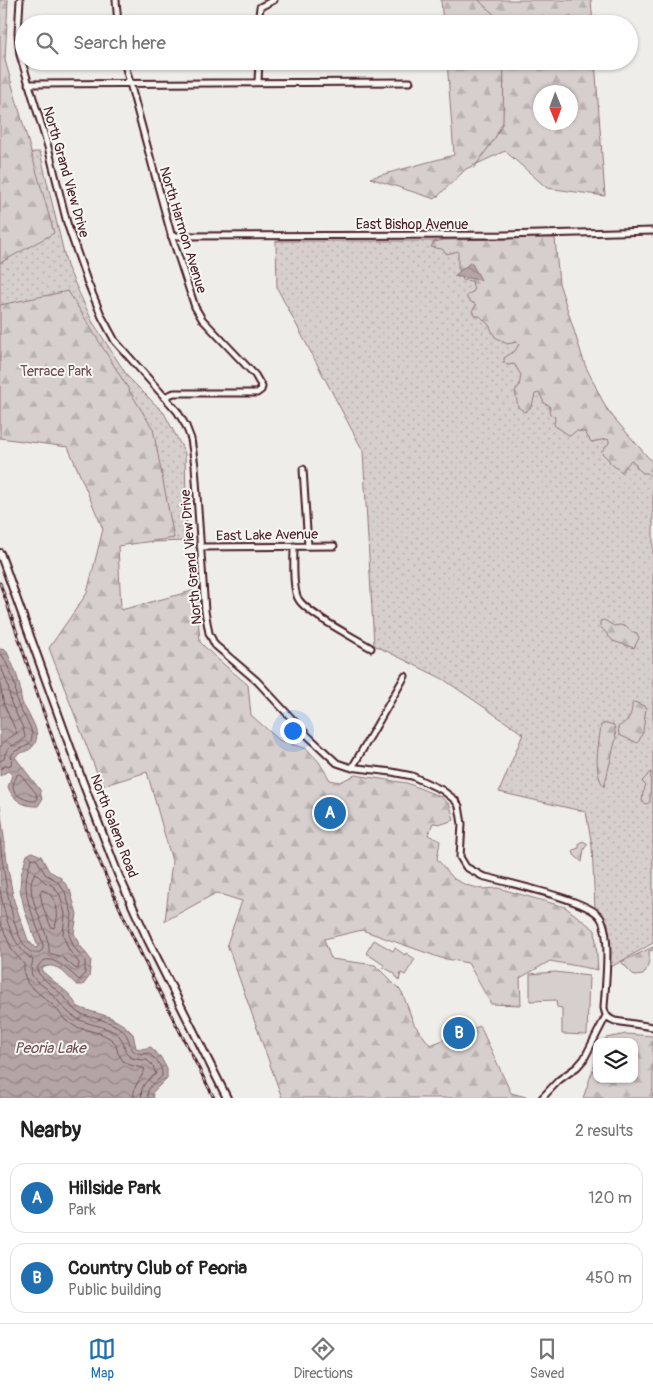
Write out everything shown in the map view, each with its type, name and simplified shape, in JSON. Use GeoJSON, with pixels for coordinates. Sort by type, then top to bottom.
{"type":"FeatureCollection","features":[{"type":"Feature","properties":{"kind":"main road","name":"North Galena Road"},"geometry":{"type":"LineString","coordinates":[[0,553],[118,874],[160,965],[227,1098]]}},
{"type":"Feature","properties":{"kind":"street","name":"North Grand View Drive"},"geometry":{"type":"LineString","coordinates":[[19,15],[20,0]]}},
{"type":"Feature","properties":{"kind":"street"},"geometry":{"type":"LineString","coordinates":[[116,0],[117,15]]}},
{"type":"Feature","properties":{"kind":"street"},"geometry":{"type":"LineString","coordinates":[[259,15],[260,7],[274,0]]}},
{"type":"Feature","properties":{"kind":"street","name":"North Grand View Drive"},"geometry":{"type":"LineString","coordinates":[[24,70],[77,253],[98,308],[117,344],[181,417],[192,442],[205,611],[209,633],[213,642],[256,681],[338,764],[352,768],[412,776],[429,783],[455,800],[459,806],[462,824],[460,857],[466,867],[476,873],[568,900],[598,914],[603,922],[606,934],[604,1008],[606,1016]]}},
{"type":"Feature","properties":{"kind":"street","name":"North Harmon Avenue"},"geometry":{"type":"LineString","coordinates":[[126,70],[171,236],[199,315],[256,377],[262,389],[257,393],[174,392],[164,397]]}},
{"type":"Feature","properties":{"kind":"street"},"geometry":{"type":"LineString","coordinates":[[258,70],[258,82]]}},
{"type":"Feature","properties":{"kind":"street"},"geometry":{"type":"LineString","coordinates":[[28,84],[410,82]]}},
{"type":"Feature","properties":{"kind":"street","name":"East Bishop Avenue"},"geometry":{"type":"LineString","coordinates":[[171,236],[503,235],[653,231]]}},
{"type":"Feature","properties":{"kind":"street"},"geometry":{"type":"LineString","coordinates":[[303,470],[308,546]]}},
{"type":"Feature","properties":{"kind":"street"},"geometry":{"type":"LineString","coordinates":[[294,546],[294,576],[298,600],[310,611],[371,648]]}},
{"type":"Feature","properties":{"kind":"street","name":"East Lake Avenue"},"geometry":{"type":"LineString","coordinates":[[200,547],[334,546]]}},
{"type":"Feature","properties":{"kind":"street"},"geometry":{"type":"LineString","coordinates":[[352,768],[405,676]]}},
{"type":"Feature","properties":{"kind":"street"},"geometry":{"type":"LineString","coordinates":[[542,1098],[584,1059],[606,1016],[615,1021],[653,1027]]}},
{"type":"Feature","properties":{"kind":"green space"},"geometry":{"type":"Polygon","coordinates":[[[0,0],[8,0],[5,60],[54,233],[0,263],[0,0]]]}},
{"type":"Feature","properties":{"kind":"green space"},"geometry":{"type":"Polygon","coordinates":[[[441,0],[591,0],[592,15],[442,15],[441,0]]]}},
{"type":"Feature","properties":{"kind":"green space"},"geometry":{"type":"Polygon","coordinates":[[[448,70],[596,70],[605,196],[547,188],[505,151],[466,169],[435,199],[370,178],[454,155],[448,70]]]}},
{"type":"Feature","properties":{"kind":"green space","name":"Terrace Park"},"geometry":{"type":"Polygon","coordinates":[[[40,152],[67,266],[92,321],[128,377],[164,413],[185,453],[187,541],[151,542],[146,425],[0,430],[0,153],[40,152]]]}},
{"type":"Feature","properties":{"kind":"green space"},"geometry":{"type":"Polygon","coordinates":[[[527,237],[555,238],[559,283],[585,365],[607,410],[653,463],[653,478],[647,473],[643,473],[631,460],[622,472],[610,463],[601,452],[609,443],[609,440],[591,442],[585,432],[576,431],[570,436],[554,425],[555,417],[549,413],[549,405],[545,404],[539,393],[535,394],[532,406],[525,412],[518,407],[515,391],[519,386],[521,375],[514,364],[508,365],[504,363],[504,358],[515,351],[519,344],[517,342],[507,344],[495,337],[489,325],[480,316],[475,316],[472,311],[476,305],[467,299],[467,295],[474,291],[472,281],[463,280],[458,267],[458,251],[447,254],[442,249],[431,247],[434,242],[444,240],[527,237]]]}},
{"type":"Feature","properties":{"kind":"green space"},"geometry":{"type":"Polygon","coordinates":[[[276,241],[553,241],[556,309],[573,363],[653,471],[653,943],[611,967],[608,923],[595,908],[592,846],[586,812],[499,792],[523,734],[443,679],[374,645],[363,451],[277,288],[276,241]]]}},
{"type":"Feature","properties":{"kind":"green space"},"geometry":{"type":"Polygon","coordinates":[[[68,291],[153,429],[174,538],[118,546],[121,610],[196,590],[200,642],[248,685],[251,715],[279,740],[307,749],[319,762],[330,780],[340,782],[355,775],[407,783],[441,797],[450,805],[454,820],[442,824],[433,823],[428,835],[440,841],[437,859],[454,879],[466,885],[482,889],[498,888],[565,907],[595,930],[598,970],[550,961],[520,978],[521,1005],[491,1004],[468,963],[441,958],[362,930],[324,939],[331,959],[375,965],[402,992],[414,1024],[430,1045],[480,1026],[511,1093],[530,1098],[282,1098],[227,944],[242,901],[216,893],[165,921],[172,861],[147,772],[102,786],[49,648],[87,593],[103,529],[68,447],[0,438],[0,305],[68,291]]]}},
{"type":"Feature","properties":{"kind":"green space"},"geometry":{"type":"Polygon","coordinates":[[[604,620],[614,626],[627,627],[630,631],[637,633],[639,638],[634,648],[613,641],[600,626],[600,621],[604,620]]]}},
{"type":"Feature","properties":{"kind":"green space"},"geometry":{"type":"Polygon","coordinates":[[[635,702],[646,707],[643,732],[638,743],[619,735],[618,727],[629,718],[632,704],[635,702]]]}},
{"type":"Feature","properties":{"kind":"green space"},"geometry":{"type":"Polygon","coordinates":[[[607,723],[614,725],[616,738],[604,787],[598,773],[597,757],[601,725],[607,723]]]}},
{"type":"Feature","properties":{"kind":"green space"},"geometry":{"type":"Polygon","coordinates":[[[651,772],[650,802],[646,804],[642,801],[646,786],[642,781],[651,772]]]}},
{"type":"Feature","properties":{"kind":"green space"},"geometry":{"type":"Polygon","coordinates":[[[583,841],[588,844],[584,849],[582,862],[574,855],[573,850],[579,848],[579,843],[583,841]]]}},
{"type":"Feature","properties":{"kind":"green space"},"geometry":{"type":"Polygon","coordinates":[[[374,940],[393,951],[395,948],[415,959],[405,975],[401,973],[399,981],[394,973],[383,967],[384,965],[366,953],[374,940]]]}},
{"type":"Feature","properties":{"kind":"green space"},"geometry":{"type":"Polygon","coordinates":[[[653,947],[653,950],[649,951],[648,964],[643,975],[635,976],[621,962],[653,947]]]}},
{"type":"Feature","properties":{"kind":"green space"},"geometry":{"type":"Polygon","coordinates":[[[555,972],[589,976],[587,1035],[562,1034],[562,1008],[557,1007],[556,1000],[530,1001],[530,974],[555,972]]]}},
{"type":"Feature","properties":{"kind":"green space"},"geometry":{"type":"Polygon","coordinates":[[[626,1034],[653,1036],[653,1098],[583,1098],[593,1069],[593,1083],[638,1083],[638,1038],[606,1038],[626,1034]]]}},
{"type":"Feature","properties":{"kind":"water"},"geometry":{"type":"Polygon","coordinates":[[[471,262],[481,280],[454,276],[471,262]]]}},
{"type":"Feature","properties":{"kind":"water"},"geometry":{"type":"Polygon","coordinates":[[[0,649],[6,650],[12,662],[20,685],[22,702],[37,734],[34,745],[15,757],[40,790],[42,800],[38,806],[24,804],[13,796],[8,787],[12,775],[8,771],[0,776],[0,649]]]}},
{"type":"Feature","properties":{"kind":"water","name":"Peoria Lake"},"geometry":{"type":"Polygon","coordinates":[[[0,806],[14,901],[28,940],[35,948],[38,947],[25,912],[20,889],[21,875],[27,855],[32,852],[41,856],[49,871],[60,877],[70,890],[77,914],[74,933],[79,944],[91,960],[89,977],[83,985],[77,985],[62,970],[53,966],[43,968],[42,971],[70,995],[77,1006],[110,1017],[125,1026],[133,1034],[136,1048],[151,1047],[160,1056],[167,1069],[167,1078],[152,1093],[154,1098],[0,1098],[0,806]]]}},
{"type":"Feature","properties":{"kind":"waterway"},"geometry":{"type":"LineString","coordinates":[[479,0],[495,15]]}},
{"type":"Feature","properties":{"kind":"waterway"},"geometry":{"type":"LineString","coordinates":[[474,168],[495,138],[503,122],[504,70]]}},
{"type":"Feature","properties":{"kind":"railway"},"geometry":{"type":"LineString","coordinates":[[0,583],[60,758],[100,862],[140,952],[214,1098]]}},
{"type":"Feature","properties":{"kind":"place","name":"Hillside Park"},"geometry":{"type":"Point","coordinates":[330,813]}},
{"type":"Feature","properties":{"kind":"place","name":"Country Club of Peoria"},"geometry":{"type":"Point","coordinates":[459,1033]}}]}
